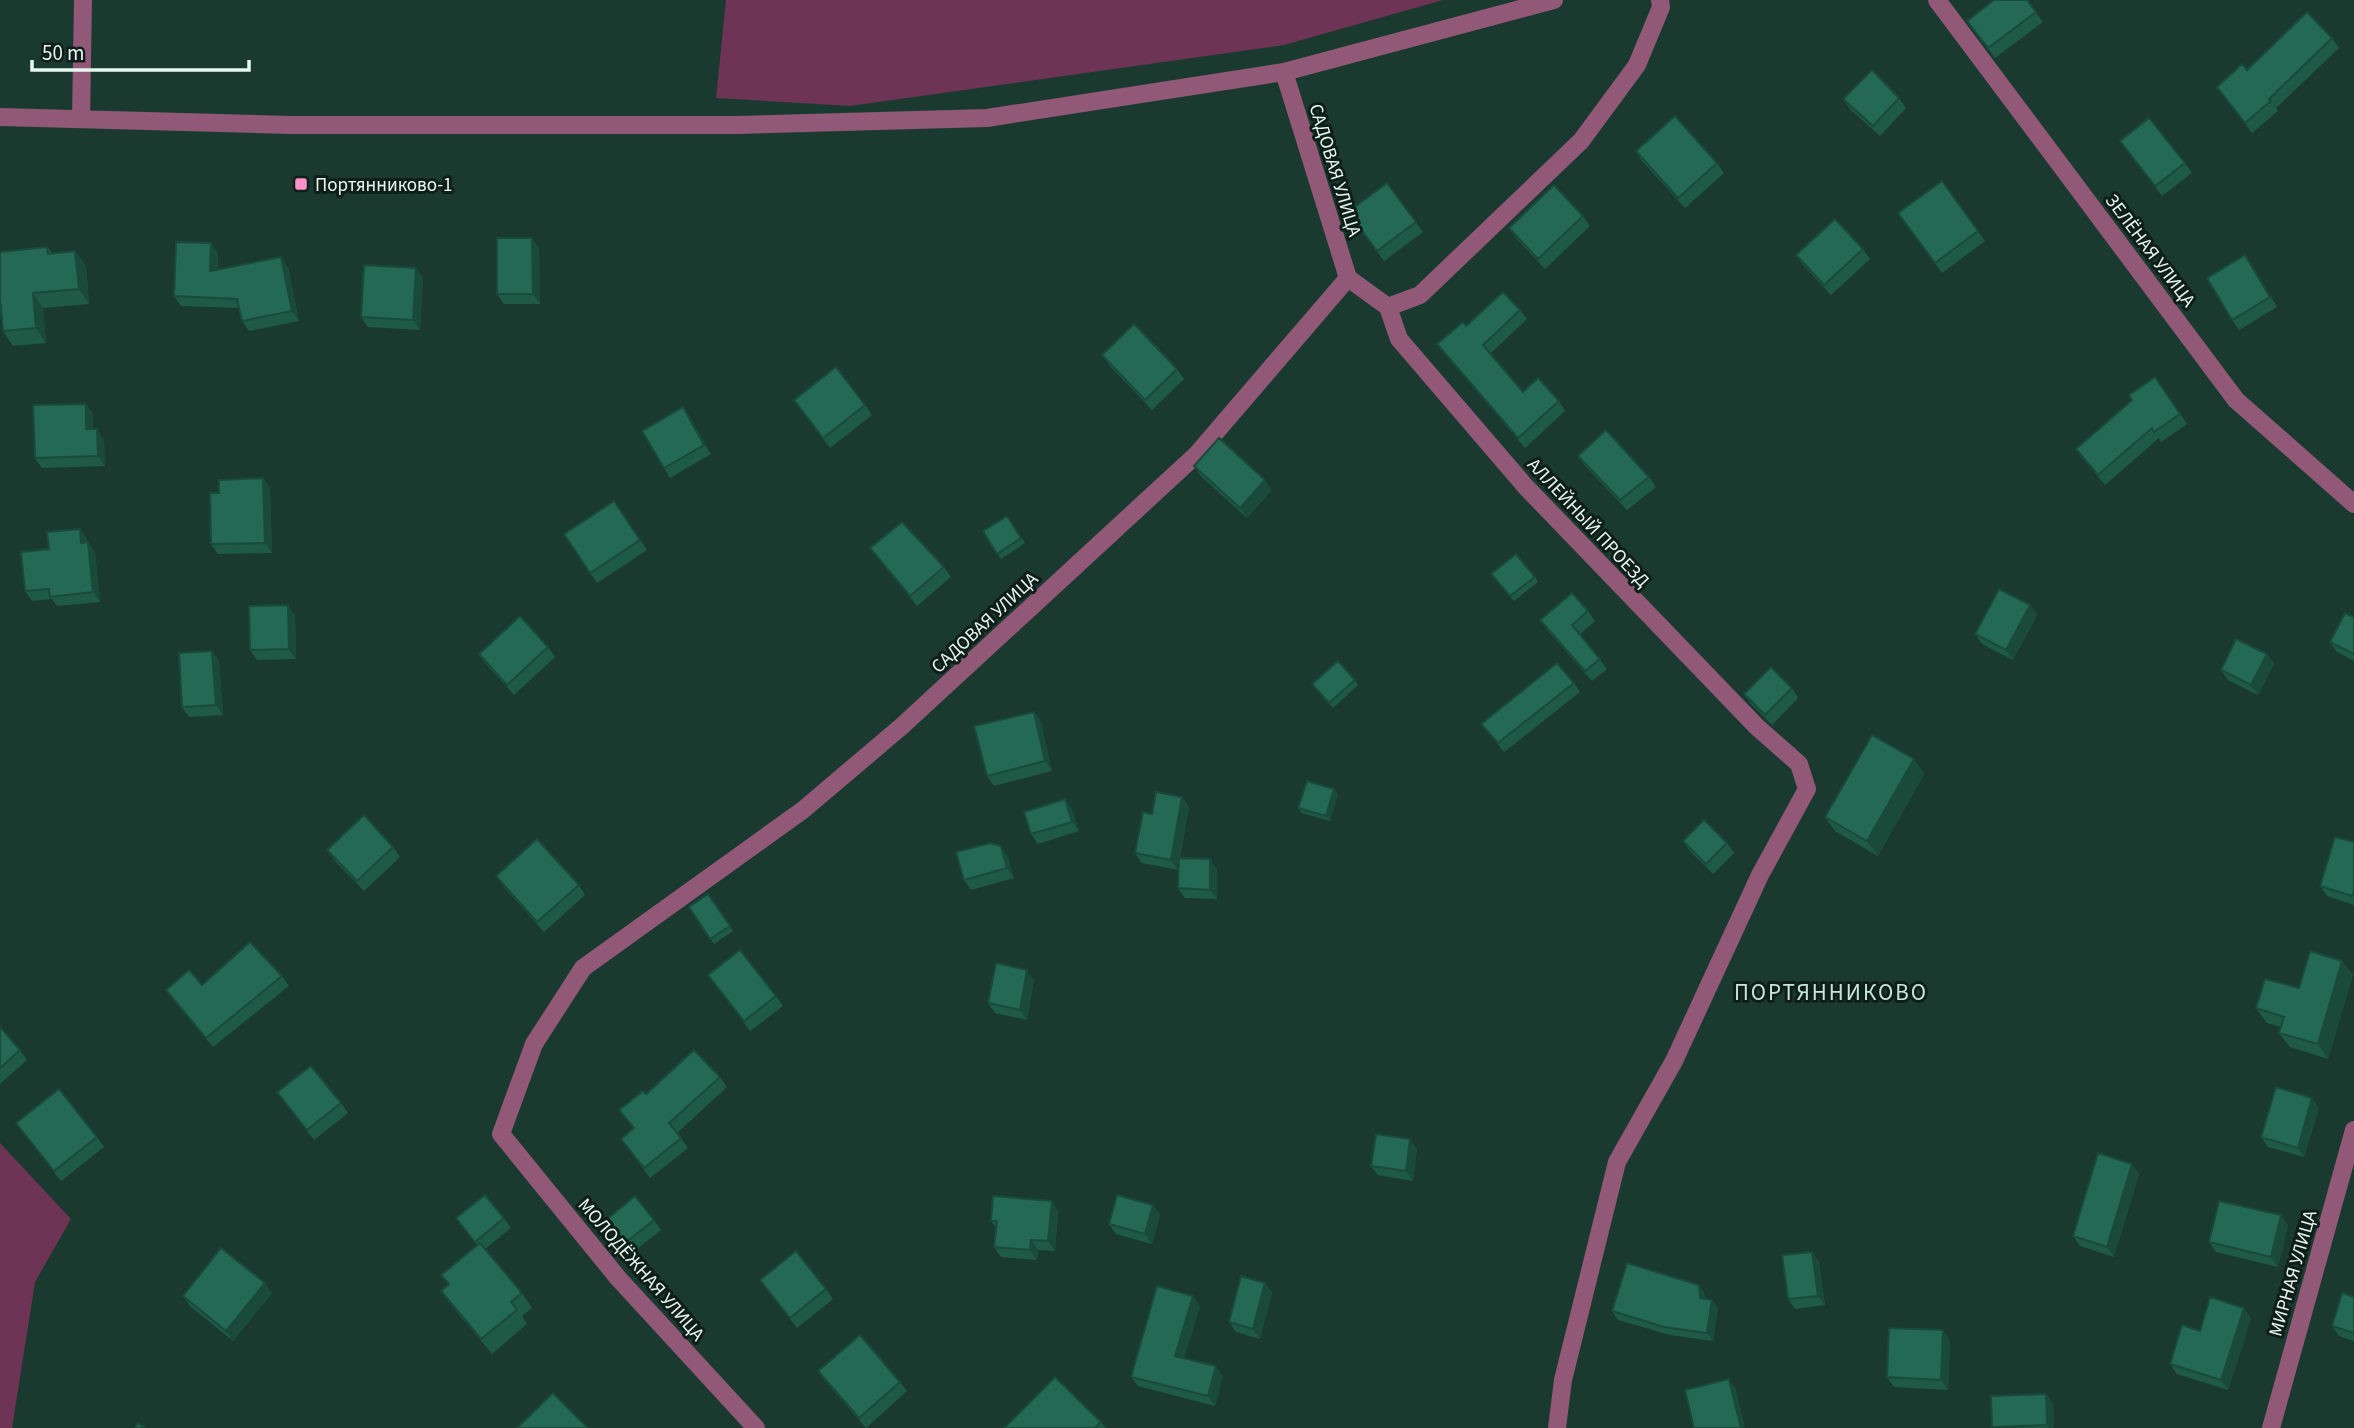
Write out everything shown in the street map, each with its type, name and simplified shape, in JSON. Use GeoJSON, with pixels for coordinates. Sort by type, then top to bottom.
{"type":"FeatureCollection","features":[{"type":"Feature","properties":{"kind":"street"},"geometry":{"type":"LineString","coordinates":[[81,119],[83,0]]}},
{"type":"Feature","properties":{"kind":"street"},"geometry":{"type":"LineString","coordinates":[[0,117],[291,125],[737,125],[987,118],[1284,72],[1554,0]]}},
{"type":"Feature","properties":{"kind":"street"},"geometry":{"type":"LineString","coordinates":[[1348,278],[1388,307],[1420,295],[1581,141],[1637,65],[1661,7],[1660,0]]}},
{"type":"Feature","properties":{"kind":"street","name":"ЗЕЛЁНАЯ УЛИЦА"},"geometry":{"type":"LineString","coordinates":[[1937,0],[2236,400],[2354,505]]}},
{"type":"Feature","properties":{"kind":"street","name":"САДОВАЯ УЛИЦА"},"geometry":{"type":"LineString","coordinates":[[501,1134],[534,1044],[583,968],[803,810],[902,726],[1197,454],[1348,278],[1284,72]]}},
{"type":"Feature","properties":{"kind":"street","name":"АЛЛЕЙНЫЙ ПРОЕЗД"},"geometry":{"type":"LineString","coordinates":[[1388,307],[1399,339],[1524,485],[1757,727],[1799,765],[1807,789],[1760,875],[1674,1061],[1617,1162],[1563,1380],[1557,1428]]}},
{"type":"Feature","properties":{"kind":"street","name":"МИРНАЯ УЛИЦА"},"geometry":{"type":"LineString","coordinates":[[2271,1428],[2354,1130]]}},
{"type":"Feature","properties":{"kind":"street","name":"МОЛОДЁЖНАЯ УЛИЦА"},"geometry":{"type":"LineString","coordinates":[[501,1134],[618,1278],[756,1428]]}},
{"type":"Feature","properties":{"kind":"shaded area"},"geometry":{"type":"Polygon","coordinates":[[[726,0],[1443,0],[1284,45],[850,106],[716,98],[726,0]]]}},
{"type":"Feature","properties":{"kind":"shaded area"},"geometry":{"type":"Polygon","coordinates":[[[0,1143],[71,1219],[35,1282],[12,1428],[0,1428],[0,1143]]]}},
{"type":"Feature","properties":{"kind":"building"},"geometry":{"type":"Polygon","coordinates":[[[1994,0],[2027,0],[2036,12],[1988,48],[1967,21],[1994,0]]]}},
{"type":"Feature","properties":{"kind":"building"},"geometry":{"type":"Polygon","coordinates":[[[2307,12],[2332,38],[2269,99],[2271,101],[2245,123],[2217,87],[2242,64],[2247,70],[2307,12]]]}},
{"type":"Feature","properties":{"kind":"building"},"geometry":{"type":"Polygon","coordinates":[[[1872,70],[1899,98],[1873,126],[1843,99],[1872,70]]]}},
{"type":"Feature","properties":{"kind":"building"},"geometry":{"type":"Polygon","coordinates":[[[1675,116],[1717,163],[1678,198],[1636,151],[1675,116]]]}},
{"type":"Feature","properties":{"kind":"building"},"geometry":{"type":"Polygon","coordinates":[[[2149,118],[2185,163],[2155,186],[2120,141],[2149,118]]]}},
{"type":"Feature","properties":{"kind":"building"},"geometry":{"type":"Polygon","coordinates":[[[1942,181],[1978,231],[1935,263],[1898,213],[1942,181]]]}},
{"type":"Feature","properties":{"kind":"building"},"geometry":{"type":"Polygon","coordinates":[[[1387,183],[1416,222],[1377,251],[1348,212],[1387,183]]]}},
{"type":"Feature","properties":{"kind":"building"},"geometry":{"type":"Polygon","coordinates":[[[1554,185],[1583,216],[1538,259],[1509,228],[1554,185]]]}},
{"type":"Feature","properties":{"kind":"building"},"geometry":{"type":"Polygon","coordinates":[[[1835,219],[1863,249],[1824,285],[1796,255],[1835,219]]]}},
{"type":"Feature","properties":{"kind":"building"},"geometry":{"type":"Polygon","coordinates":[[[497,238],[532,238],[533,294],[497,294],[497,238]]]}},
{"type":"Feature","properties":{"kind":"building"},"geometry":{"type":"Polygon","coordinates":[[[176,242],[211,243],[210,271],[281,257],[292,311],[242,321],[237,299],[174,296],[176,242]]]}},
{"type":"Feature","properties":{"kind":"building"},"geometry":{"type":"Polygon","coordinates":[[[47,247],[48,254],[75,251],[79,289],[33,293],[36,328],[3,331],[0,252],[47,247]]]}},
{"type":"Feature","properties":{"kind":"building"},"geometry":{"type":"Polygon","coordinates":[[[2245,255],[2270,297],[2232,320],[2207,278],[2245,255]]]}},
{"type":"Feature","properties":{"kind":"building"},"geometry":{"type":"Polygon","coordinates":[[[364,265],[416,268],[413,320],[361,317],[364,265]]]}},
{"type":"Feature","properties":{"kind":"building"},"geometry":{"type":"Polygon","coordinates":[[[1503,292],[1520,310],[1483,345],[1523,392],[1538,378],[1559,401],[1518,438],[1437,344],[1463,322],[1466,326],[1503,292]]]}},
{"type":"Feature","properties":{"kind":"building"},"geometry":{"type":"Polygon","coordinates":[[[1134,324],[1177,369],[1145,400],[1102,355],[1134,324]]]}},
{"type":"Feature","properties":{"kind":"building"},"geometry":{"type":"Polygon","coordinates":[[[836,367],[865,405],[823,438],[794,400],[836,367]]]}},
{"type":"Feature","properties":{"kind":"building"},"geometry":{"type":"Polygon","coordinates":[[[2155,377],[2180,414],[2154,432],[2152,428],[2098,475],[2076,449],[2132,400],[2129,395],[2155,377]]]}},
{"type":"Feature","properties":{"kind":"building"},"geometry":{"type":"Polygon","coordinates":[[[86,404],[86,429],[97,429],[98,456],[35,458],[33,405],[86,404]]]}},
{"type":"Feature","properties":{"kind":"building"},"geometry":{"type":"Polygon","coordinates":[[[683,407],[704,445],[664,468],[642,431],[683,407]]]}},
{"type":"Feature","properties":{"kind":"building"},"geometry":{"type":"Polygon","coordinates":[[[1606,430],[1649,477],[1620,500],[1578,456],[1606,430]]]}},
{"type":"Feature","properties":{"kind":"building"},"geometry":{"type":"Polygon","coordinates":[[[1219,438],[1265,480],[1240,508],[1194,466],[1219,438]]]}},
{"type":"Feature","properties":{"kind":"building"},"geometry":{"type":"Polygon","coordinates":[[[263,478],[265,543],[211,544],[210,493],[219,493],[219,480],[263,478]]]}},
{"type":"Feature","properties":{"kind":"building"},"geometry":{"type":"Polygon","coordinates":[[[614,501],[640,540],[590,573],[564,534],[614,501]]]}},
{"type":"Feature","properties":{"kind":"building"},"geometry":{"type":"Polygon","coordinates":[[[1007,516],[1021,538],[997,554],[983,531],[1007,516]]]}},
{"type":"Feature","properties":{"kind":"building"},"geometry":{"type":"Polygon","coordinates":[[[902,522],[944,567],[910,596],[870,548],[902,522]]]}},
{"type":"Feature","properties":{"kind":"building"},"geometry":{"type":"Polygon","coordinates":[[[80,529],[81,543],[88,542],[93,592],[50,597],[49,589],[25,591],[21,552],[49,549],[47,532],[80,529]]]}},
{"type":"Feature","properties":{"kind":"building"},"geometry":{"type":"Polygon","coordinates":[[[1516,554],[1535,577],[1510,596],[1491,574],[1516,554]]]}},
{"type":"Feature","properties":{"kind":"building"},"geometry":{"type":"Polygon","coordinates":[[[1999,589],[2030,605],[2006,650],[1975,634],[1999,589]]]}},
{"type":"Feature","properties":{"kind":"building"},"geometry":{"type":"Polygon","coordinates":[[[1572,593],[1588,611],[1572,625],[1600,659],[1585,671],[1540,620],[1572,593]]]}},
{"type":"Feature","properties":{"kind":"building"},"geometry":{"type":"Polygon","coordinates":[[[288,605],[289,649],[250,650],[249,606],[288,605]]]}},
{"type":"Feature","properties":{"kind":"building"},"geometry":{"type":"Polygon","coordinates":[[[2345,613],[2354,617],[2354,654],[2330,642],[2345,613]]]}},
{"type":"Feature","properties":{"kind":"building"},"geometry":{"type":"Polygon","coordinates":[[[520,616],[548,647],[507,685],[479,654],[520,616]]]}},
{"type":"Feature","properties":{"kind":"building"},"geometry":{"type":"Polygon","coordinates":[[[2236,639],[2267,654],[2251,685],[2221,670],[2236,639]]]}},
{"type":"Feature","properties":{"kind":"building"},"geometry":{"type":"Polygon","coordinates":[[[212,651],[216,705],[182,707],[179,653],[212,651]]]}},
{"type":"Feature","properties":{"kind":"building"},"geometry":{"type":"Polygon","coordinates":[[[1338,661],[1355,680],[1329,703],[1312,684],[1338,661]]]}},
{"type":"Feature","properties":{"kind":"building"},"geometry":{"type":"Polygon","coordinates":[[[1557,663],[1574,683],[1498,743],[1481,724],[1557,663]]]}},
{"type":"Feature","properties":{"kind":"building"},"geometry":{"type":"Polygon","coordinates":[[[1771,667],[1792,688],[1765,715],[1744,694],[1771,667]]]}},
{"type":"Feature","properties":{"kind":"building"},"geometry":{"type":"Polygon","coordinates":[[[1034,712],[1045,761],[987,776],[974,726],[1034,712]]]}},
{"type":"Feature","properties":{"kind":"building"},"geometry":{"type":"Polygon","coordinates":[[[1872,735],[1914,759],[1867,841],[1825,817],[1872,735]]]}},
{"type":"Feature","properties":{"kind":"building"},"geometry":{"type":"Polygon","coordinates":[[[1307,781],[1334,789],[1326,816],[1298,808],[1307,781]]]}},
{"type":"Feature","properties":{"kind":"building"},"geometry":{"type":"Polygon","coordinates":[[[1156,792],[1182,797],[1171,860],[1135,853],[1143,812],[1152,814],[1156,792]]]}},
{"type":"Feature","properties":{"kind":"building"},"geometry":{"type":"Polygon","coordinates":[[[1065,799],[1072,822],[1031,834],[1024,812],[1065,799]]]}},
{"type":"Feature","properties":{"kind":"building"},"geometry":{"type":"Polygon","coordinates":[[[364,815],[393,847],[357,881],[327,850],[364,815]]]}},
{"type":"Feature","properties":{"kind":"building"},"geometry":{"type":"Polygon","coordinates":[[[1704,820],[1727,843],[1706,864],[1683,841],[1704,820]]]}},
{"type":"Feature","properties":{"kind":"building"},"geometry":{"type":"Polygon","coordinates":[[[2335,837],[2354,842],[2352,896],[2320,886],[2335,837]]]}},
{"type":"Feature","properties":{"kind":"building"},"geometry":{"type":"Polygon","coordinates":[[[537,839],[579,885],[537,922],[496,876],[537,839]]]}},
{"type":"Feature","properties":{"kind":"building"},"geometry":{"type":"Polygon","coordinates":[[[990,843],[1001,846],[1007,868],[964,880],[956,852],[990,843]]]}},
{"type":"Feature","properties":{"kind":"building"},"geometry":{"type":"Polygon","coordinates":[[[1179,858],[1210,859],[1210,890],[1178,888],[1179,858]]]}},
{"type":"Feature","properties":{"kind":"building"},"geometry":{"type":"Polygon","coordinates":[[[708,894],[730,926],[710,939],[689,907],[708,894]]]}},
{"type":"Feature","properties":{"kind":"building"},"geometry":{"type":"Polygon","coordinates":[[[250,942],[282,976],[206,1038],[166,990],[189,970],[202,985],[250,942]]]}},
{"type":"Feature","properties":{"kind":"building"},"geometry":{"type":"Polygon","coordinates":[[[740,950],[776,996],[744,1021],[708,975],[740,950]]]}},
{"type":"Feature","properties":{"kind":"building"},"geometry":{"type":"Polygon","coordinates":[[[2310,951],[2342,961],[2318,1044],[2279,1033],[2284,1017],[2256,1008],[2265,979],[2299,988],[2310,951]]]}},
{"type":"Feature","properties":{"kind":"building"},"geometry":{"type":"Polygon","coordinates":[[[996,963],[1027,970],[1020,1010],[988,1003],[996,963]]]}},
{"type":"Feature","properties":{"kind":"building"},"geometry":{"type":"Polygon","coordinates":[[[0,1027],[20,1050],[0,1068],[0,1027]]]}},
{"type":"Feature","properties":{"kind":"building"},"geometry":{"type":"Polygon","coordinates":[[[694,1050],[720,1077],[669,1123],[681,1138],[644,1168],[621,1139],[634,1128],[619,1110],[643,1091],[646,1094],[694,1050]]]}},
{"type":"Feature","properties":{"kind":"building"},"geometry":{"type":"Polygon","coordinates":[[[311,1066],[341,1103],[307,1130],[277,1092],[311,1066]]]}},
{"type":"Feature","properties":{"kind":"building"},"geometry":{"type":"Polygon","coordinates":[[[2276,1087],[2312,1098],[2298,1148],[2261,1137],[2276,1087]]]}},
{"type":"Feature","properties":{"kind":"building"},"geometry":{"type":"Polygon","coordinates":[[[59,1089],[97,1137],[54,1171],[16,1123],[59,1089]]]}},
{"type":"Feature","properties":{"kind":"building"},"geometry":{"type":"Polygon","coordinates":[[[1376,1134],[1410,1139],[1406,1171],[1371,1166],[1376,1134]]]}},
{"type":"Feature","properties":{"kind":"building"},"geometry":{"type":"Polygon","coordinates":[[[2098,1153],[2132,1164],[2107,1247],[2073,1236],[2098,1153]]]}},
{"type":"Feature","properties":{"kind":"building"},"geometry":{"type":"Polygon","coordinates":[[[485,1195],[504,1218],[475,1242],[456,1218],[485,1195]]]}},
{"type":"Feature","properties":{"kind":"building"},"geometry":{"type":"Polygon","coordinates":[[[1117,1195],[1153,1205],[1145,1234],[1109,1224],[1117,1195]]]}},
{"type":"Feature","properties":{"kind":"building"},"geometry":{"type":"Polygon","coordinates":[[[635,1196],[654,1220],[625,1243],[606,1220],[635,1196]]]}},
{"type":"Feature","properties":{"kind":"building"},"geometry":{"type":"Polygon","coordinates":[[[993,1196],[1052,1201],[1048,1241],[1031,1240],[1030,1250],[994,1247],[997,1221],[991,1221],[993,1196]]]}},
{"type":"Feature","properties":{"kind":"building"},"geometry":{"type":"Polygon","coordinates":[[[2219,1201],[2281,1215],[2271,1257],[2209,1242],[2219,1201]]]}},
{"type":"Feature","properties":{"kind":"building"},"geometry":{"type":"Polygon","coordinates":[[[480,1243],[522,1293],[511,1302],[517,1310],[481,1339],[441,1291],[449,1284],[441,1275],[480,1243]]]}},
{"type":"Feature","properties":{"kind":"building"},"geometry":{"type":"Polygon","coordinates":[[[221,1248],[265,1283],[226,1331],[183,1296],[221,1248]]]}},
{"type":"Feature","properties":{"kind":"building"},"geometry":{"type":"Polygon","coordinates":[[[796,1251],[826,1289],[790,1318],[760,1280],[796,1251]]]}},
{"type":"Feature","properties":{"kind":"building"},"geometry":{"type":"Polygon","coordinates":[[[1812,1252],[1818,1296],[1788,1299],[1782,1255],[1812,1252]]]}},
{"type":"Feature","properties":{"kind":"building"},"geometry":{"type":"Polygon","coordinates":[[[1627,1263],[1699,1285],[1700,1298],[1712,1300],[1707,1333],[1664,1327],[1612,1311],[1627,1263]]]}},
{"type":"Feature","properties":{"kind":"building"},"geometry":{"type":"Polygon","coordinates":[[[1241,1276],[1265,1283],[1253,1329],[1229,1322],[1241,1276]]]}},
{"type":"Feature","properties":{"kind":"building"},"geometry":{"type":"Polygon","coordinates":[[[1157,1286],[1193,1296],[1175,1356],[1216,1366],[1208,1396],[1131,1377],[1157,1286]]]}},
{"type":"Feature","properties":{"kind":"building"},"geometry":{"type":"Polygon","coordinates":[[[2342,1293],[2354,1297],[2354,1333],[2332,1326],[2342,1293]]]}},
{"type":"Feature","properties":{"kind":"building"},"geometry":{"type":"Polygon","coordinates":[[[2210,1297],[2244,1308],[2221,1380],[2170,1364],[2182,1325],[2200,1331],[2210,1297]]]}},
{"type":"Feature","properties":{"kind":"building"},"geometry":{"type":"Polygon","coordinates":[[[1889,1328],[1943,1330],[1941,1380],[1887,1377],[1889,1328]]]}},
{"type":"Feature","properties":{"kind":"building"},"geometry":{"type":"Polygon","coordinates":[[[860,1335],[900,1382],[859,1418],[818,1371],[860,1335]]]}},
{"type":"Feature","properties":{"kind":"building"},"geometry":{"type":"Polygon","coordinates":[[[1055,1377],[1101,1422],[1095,1428],[1004,1428],[1055,1377]]]}},
{"type":"Feature","properties":{"kind":"building"},"geometry":{"type":"Polygon","coordinates":[[[1729,1379],[1741,1428],[1694,1428],[1685,1390],[1729,1379]]]}},
{"type":"Feature","properties":{"kind":"building"},"geometry":{"type":"Polygon","coordinates":[[[553,1393],[588,1428],[517,1428],[553,1393]]]}},
{"type":"Feature","properties":{"kind":"building"},"geometry":{"type":"Polygon","coordinates":[[[2046,1394],[2047,1425],[1992,1427],[1991,1396],[2046,1394]]]}},
{"type":"Feature","properties":{"kind":"place","name":"Портянниково-1"},"geometry":{"type":"Point","coordinates":[301,184]}},
{"type":"Feature","properties":{"kind":"district","name":"ПОРТЯННИКОВО"},"geometry":{"type":"Point","coordinates":[1831,992]}}]}
